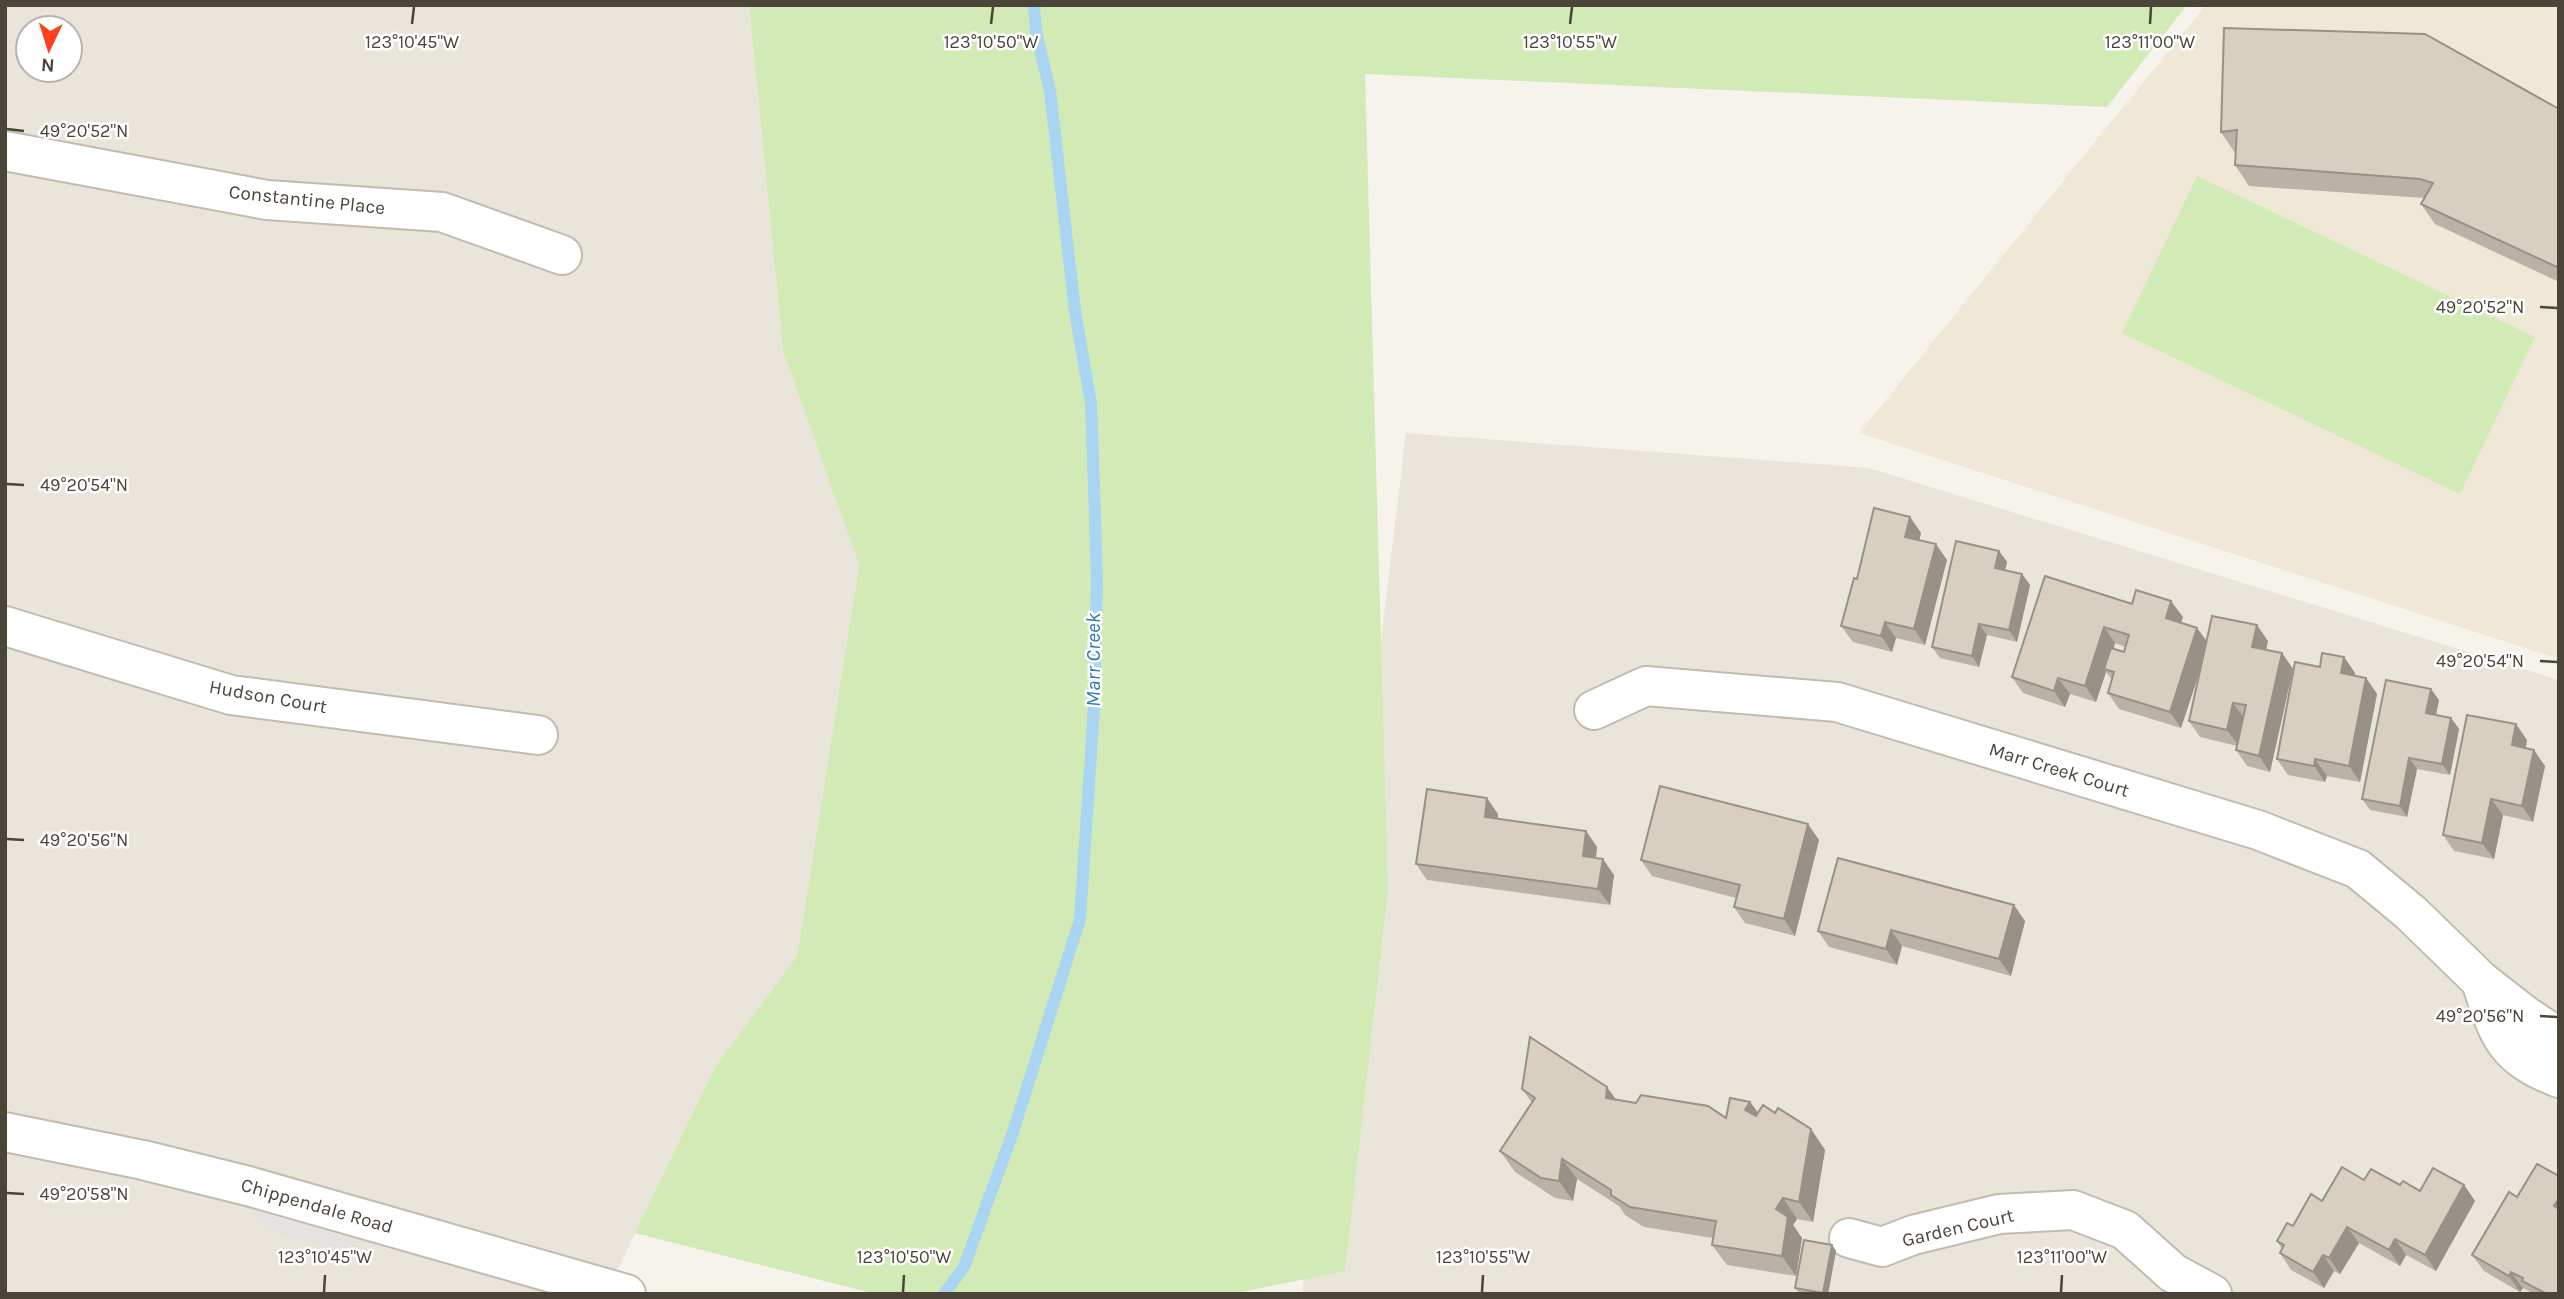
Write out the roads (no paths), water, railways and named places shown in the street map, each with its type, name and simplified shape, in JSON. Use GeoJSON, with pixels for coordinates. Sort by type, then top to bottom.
{"type":"FeatureCollection","features":[{"type":"Feature","properties":{"kind":"street","name":"Constantine Place"},"geometry":{"type":"LineString","coordinates":[[5,151],[267,200],[442,212],[562,255]]}},
{"type":"Feature","properties":{"kind":"street","name":"Hudson Court"},"geometry":{"type":"LineString","coordinates":[[5,626],[231,695],[538,735]]}},
{"type":"Feature","properties":{"kind":"street","name":"Marr Creek Court"},"geometry":{"type":"LineString","coordinates":[[1594,710],[1646,687],[1837,702],[2258,830],[2358,869],[2411,913],[2481,981],[2559,1038]]}},
{"type":"Feature","properties":{"kind":"street","name":"Marr Creek Court"},"geometry":{"type":"LineString","coordinates":[[2481,981],[2496,1028],[2508,1048],[2536,1069],[2559,1078]]}},
{"type":"Feature","properties":{"kind":"street","name":"Chippendale Road"},"geometry":{"type":"LineString","coordinates":[[5,1132],[143,1160],[247,1186],[626,1294]]}},
{"type":"Feature","properties":{"kind":"street","name":"Garden Court"},"geometry":{"type":"LineString","coordinates":[[1849,1238],[1882,1247],[1913,1235],[2000,1214],[2073,1210],[2125,1230],[2173,1273],[2212,1294]]}},
{"type":"Feature","properties":{"kind":"waterway","name":"Marr Creek"},"geometry":{"type":"LineString","coordinates":[[944,1294],[964,1267],[1013,1132],[1080,919],[1094,707],[1097,581],[1091,404],[1075,311],[1050,91],[1036,32],[1034,5]]}}]}
